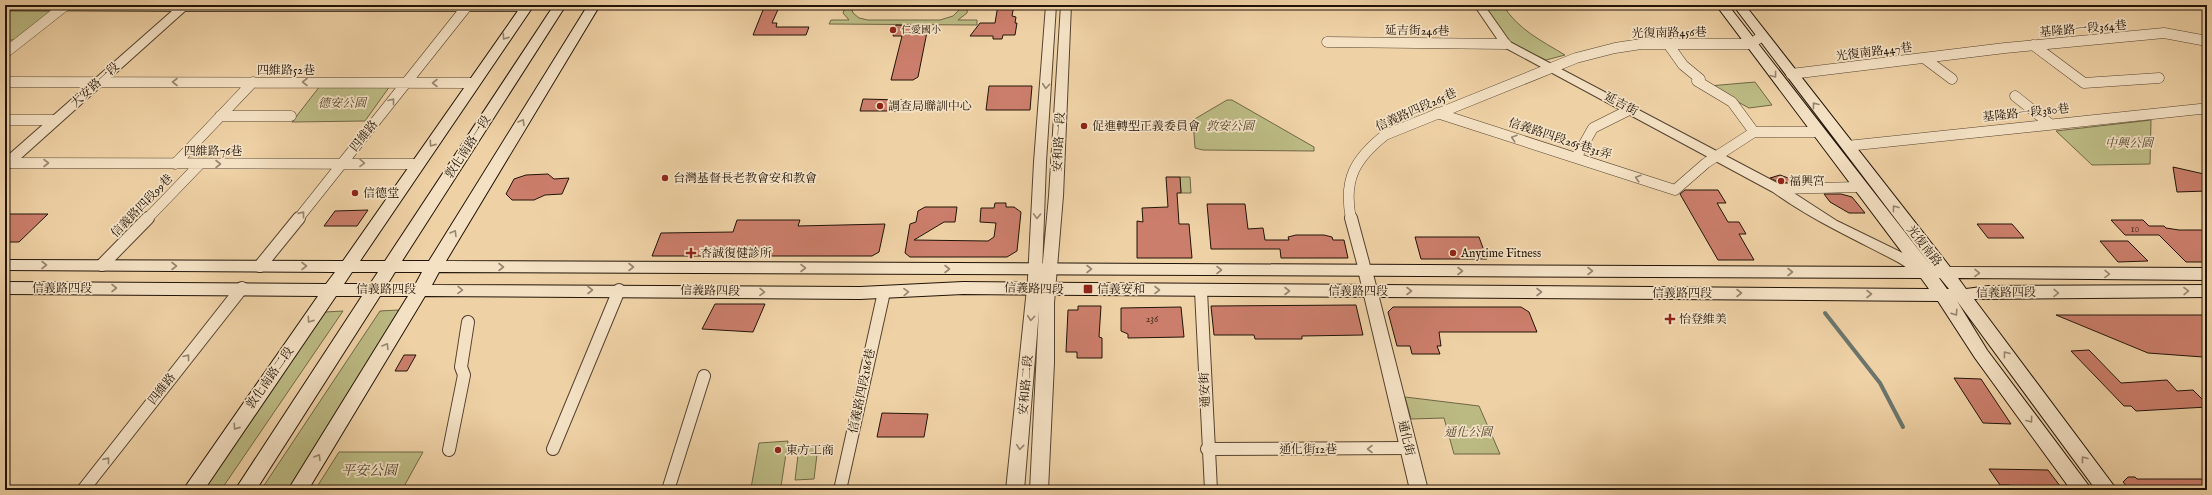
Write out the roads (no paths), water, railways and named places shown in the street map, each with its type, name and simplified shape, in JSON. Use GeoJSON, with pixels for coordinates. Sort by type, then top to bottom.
{"type":"FeatureCollection","features":[{"type":"Feature","properties":{"kind":"main road","name":"敦化南路一段"},"geometry":{"type":"LineString","coordinates":[[375,289],[560,5]]}},
{"type":"Feature","properties":{"kind":"main road"},"geometry":{"type":"LineString","coordinates":[[298,490],[594,5]]}},
{"type":"Feature","properties":{"kind":"main road","name":"光復南路"},"geometry":{"type":"LineString","coordinates":[[1722,5],[1791,74],[1962,295],[2107,490]]}},
{"type":"Feature","properties":{"kind":"main road","name":"光復南路"},"geometry":{"type":"LineString","coordinates":[[1739,5],[1757,40],[1817,132],[1954,310],[1980,354],[2082,490]]}},
{"type":"Feature","properties":{"kind":"main road"},"geometry":{"type":"LineString","coordinates":[[348,266],[526,6]]}},
{"type":"Feature","properties":{"kind":"main road","name":"信義路四段"},"geometry":{"type":"LineString","coordinates":[[5,265],[434,267],[1042,279],[1365,270],[2207,274]]}},
{"type":"Feature","properties":{"kind":"main road","name":"敦化南路二段"},"geometry":{"type":"LineString","coordinates":[[193,490],[348,266]]}},
{"type":"Feature","properties":{"kind":"main road","name":"信義路四段"},"geometry":{"type":"LineString","coordinates":[[5,288],[333,288],[884,292],[963,288],[1042,279],[1201,291],[1962,295],[1989,292],[2095,293],[2207,291]]}},
{"type":"Feature","properties":{"kind":"main road"},"geometry":{"type":"LineString","coordinates":[[245,490],[375,289]]}},
{"type":"Feature","properties":{"kind":"street","name":"安和路一段"},"geometry":{"type":"LineString","coordinates":[[1042,279],[1040,162],[1051,5]]}},
{"type":"Feature","properties":{"kind":"street","name":"安和路一段"},"geometry":{"type":"LineString","coordinates":[[1042,279],[1066,5]]}},
{"type":"Feature","properties":{"kind":"street","name":"延吉街"},"geometry":{"type":"LineString","coordinates":[[1479,5],[1506,44],[1631,109],[1778,189],[1793,200],[1866,242],[1905,258],[1924,272]]}},
{"type":"Feature","properties":{"kind":"street"},"geometry":{"type":"LineString","coordinates":[[5,53],[65,6]]}},
{"type":"Feature","properties":{"kind":"street","name":"大安路一段"},"geometry":{"type":"LineString","coordinates":[[6,164],[183,6]]}},
{"type":"Feature","properties":{"kind":"street","name":"四維路"},"geometry":{"type":"LineString","coordinates":[[260,266],[467,6]]}},
{"type":"Feature","properties":{"kind":"street"},"geometry":{"type":"LineString","coordinates":[[5,7],[526,6]]}},
{"type":"Feature","properties":{"kind":"street","name":"基隆路一段364巷"},"geometry":{"type":"LineString","coordinates":[[1960,54],[2033,45],[2164,33],[2207,41]]}},
{"type":"Feature","properties":{"kind":"street","name":"光復南路456巷"},"geometry":{"type":"LineString","coordinates":[[1553,68],[1576,58],[1615,48],[1641,44],[1757,40]]}},
{"type":"Feature","properties":{"kind":"street","name":"延吉街246巷"},"geometry":{"type":"LineString","coordinates":[[1327,42],[1506,44]]}},
{"type":"Feature","properties":{"kind":"street"},"geometry":{"type":"LineString","coordinates":[[1668,44],[1683,65],[1700,79],[1697,81],[1732,102],[1754,132]]}},
{"type":"Feature","properties":{"kind":"street"},"geometry":{"type":"LineString","coordinates":[[2033,45],[2084,83],[2159,78]]}},
{"type":"Feature","properties":{"kind":"street","name":"光復南路447巷"},"geometry":{"type":"LineString","coordinates":[[1791,74],[1960,54]]}},
{"type":"Feature","properties":{"kind":"street"},"geometry":{"type":"LineString","coordinates":[[1924,58],[1952,79]]}},
{"type":"Feature","properties":{"kind":"street","name":"信義路四段265巷"},"geometry":{"type":"LineString","coordinates":[[1365,270],[1347,198],[1348,185],[1354,166],[1367,149],[1385,135],[1553,68]]}},
{"type":"Feature","properties":{"kind":"street","name":"四維路52巷"},"geometry":{"type":"LineString","coordinates":[[5,82],[474,83]]}},
{"type":"Feature","properties":{"kind":"street","name":"信義路四段99巷"},"geometry":{"type":"LineString","coordinates":[[175,164],[253,82]]}},
{"type":"Feature","properties":{"kind":"street"},"geometry":{"type":"LineString","coordinates":[[2014,96],[2050,124]]}},
{"type":"Feature","properties":{"kind":"street"},"geometry":{"type":"LineString","coordinates":[[1576,158],[1593,128],[1631,109]]}},
{"type":"Feature","properties":{"kind":"street","name":"基隆路一段380巷"},"geometry":{"type":"LineString","coordinates":[[1847,146],[2050,124],[2200,109],[2207,110]]}},
{"type":"Feature","properties":{"kind":"street","name":"信義路四段265巷31弄"},"geometry":{"type":"LineString","coordinates":[[1437,113],[1675,190],[1715,156]]}},
{"type":"Feature","properties":{"kind":"street"},"geometry":{"type":"LineString","coordinates":[[220,116],[291,116]]}},
{"type":"Feature","properties":{"kind":"street"},"geometry":{"type":"LineString","coordinates":[[5,120],[55,120]]}},
{"type":"Feature","properties":{"kind":"street"},"geometry":{"type":"LineString","coordinates":[[1715,156],[1754,132],[1817,132]]}},
{"type":"Feature","properties":{"kind":"street","name":"四維路76巷"},"geometry":{"type":"LineString","coordinates":[[6,164],[418,164]]}},
{"type":"Feature","properties":{"kind":"street","name":"信義路四段99巷"},"geometry":{"type":"LineString","coordinates":[[102,265],[200,164]]}},
{"type":"Feature","properties":{"kind":"street","name":"延吉街"},"geometry":{"type":"LineString","coordinates":[[1778,189],[1858,187]]}},
{"type":"Feature","properties":{"kind":"street","name":"通化街"},"geometry":{"type":"LineString","coordinates":[[1365,270],[1419,490]]}},
{"type":"Feature","properties":{"kind":"street","name":"安和路二段"},"geometry":{"type":"LineString","coordinates":[[1015,490],[1042,279]]}},
{"type":"Feature","properties":{"kind":"street","name":"安和路二段"},"geometry":{"type":"LineString","coordinates":[[1039,490],[1042,279]]}},
{"type":"Feature","properties":{"kind":"street","name":"四維路"},"geometry":{"type":"LineString","coordinates":[[83,490],[242,288]]}},
{"type":"Feature","properties":{"kind":"street"},"geometry":{"type":"LineString","coordinates":[[553,449],[620,290]]}},
{"type":"Feature","properties":{"kind":"street","name":"通安街"},"geometry":{"type":"LineString","coordinates":[[1201,291],[1210,490]]}},
{"type":"Feature","properties":{"kind":"street","name":"信義路四段186巷"},"geometry":{"type":"LineString","coordinates":[[840,490],[884,292]]}},
{"type":"Feature","properties":{"kind":"street"},"geometry":{"type":"LineString","coordinates":[[449,450],[464,375],[461,368],[468,322]]}},
{"type":"Feature","properties":{"kind":"street"},"geometry":{"type":"LineString","coordinates":[[668,490],[704,376]]}},
{"type":"Feature","properties":{"kind":"street","name":"通化街12巷"},"geometry":{"type":"LineString","coordinates":[[1207,449],[1409,448]]}},
{"type":"Feature","properties":{"kind":"waterway"},"geometry":{"type":"LineString","coordinates":[[1825,313],[1880,383],[1903,427]]}},
{"type":"Feature","properties":{"kind":"place","name":"仁愛國小"},"geometry":{"type":"Point","coordinates":[893,30]}},
{"type":"Feature","properties":{"kind":"place","name":"調查局聯訓中心"},"geometry":{"type":"Point","coordinates":[880,106]}},
{"type":"Feature","properties":{"kind":"place","name":"促進轉型正義委員會"},"geometry":{"type":"Point","coordinates":[1084,126]}},
{"type":"Feature","properties":{"kind":"place","name":"台灣基督長老教會安和教會"},"geometry":{"type":"Point","coordinates":[665,178]}},
{"type":"Feature","properties":{"kind":"place","name":"福興宮"},"geometry":{"type":"Point","coordinates":[1781,181]}},
{"type":"Feature","properties":{"kind":"place","name":"信德堂"},"geometry":{"type":"Point","coordinates":[355,193]}},
{"type":"Feature","properties":{"kind":"place","name":"杏誠復健診所"},"geometry":{"type":"Point","coordinates":[691,253]}},
{"type":"Feature","properties":{"kind":"place","name":"Anytime Fitness"},"geometry":{"type":"Point","coordinates":[1453,253]}},
{"type":"Feature","properties":{"kind":"place","name":"信義安和"},"geometry":{"type":"Point","coordinates":[1088,289]}},
{"type":"Feature","properties":{"kind":"place","name":"怡登維美"},"geometry":{"type":"Point","coordinates":[1670,319]}},
{"type":"Feature","properties":{"kind":"place","name":"東方工商"},"geometry":{"type":"Point","coordinates":[778,450]}},
{"type":"Feature","properties":{"kind":"park label","name":"德安公園"},"geometry":{"type":"Point","coordinates":[342,103]}},
{"type":"Feature","properties":{"kind":"park label","name":"敦安公園"},"geometry":{"type":"Point","coordinates":[1230,126]}},
{"type":"Feature","properties":{"kind":"park label","name":"中興公園"},"geometry":{"type":"Point","coordinates":[2129,143]}},
{"type":"Feature","properties":{"kind":"park label","name":"通化公園"},"geometry":{"type":"Point","coordinates":[1468,432]}},
{"type":"Feature","properties":{"kind":"park label","name":"平安公園"},"geometry":{"type":"Point","coordinates":[369,471]}}]}
